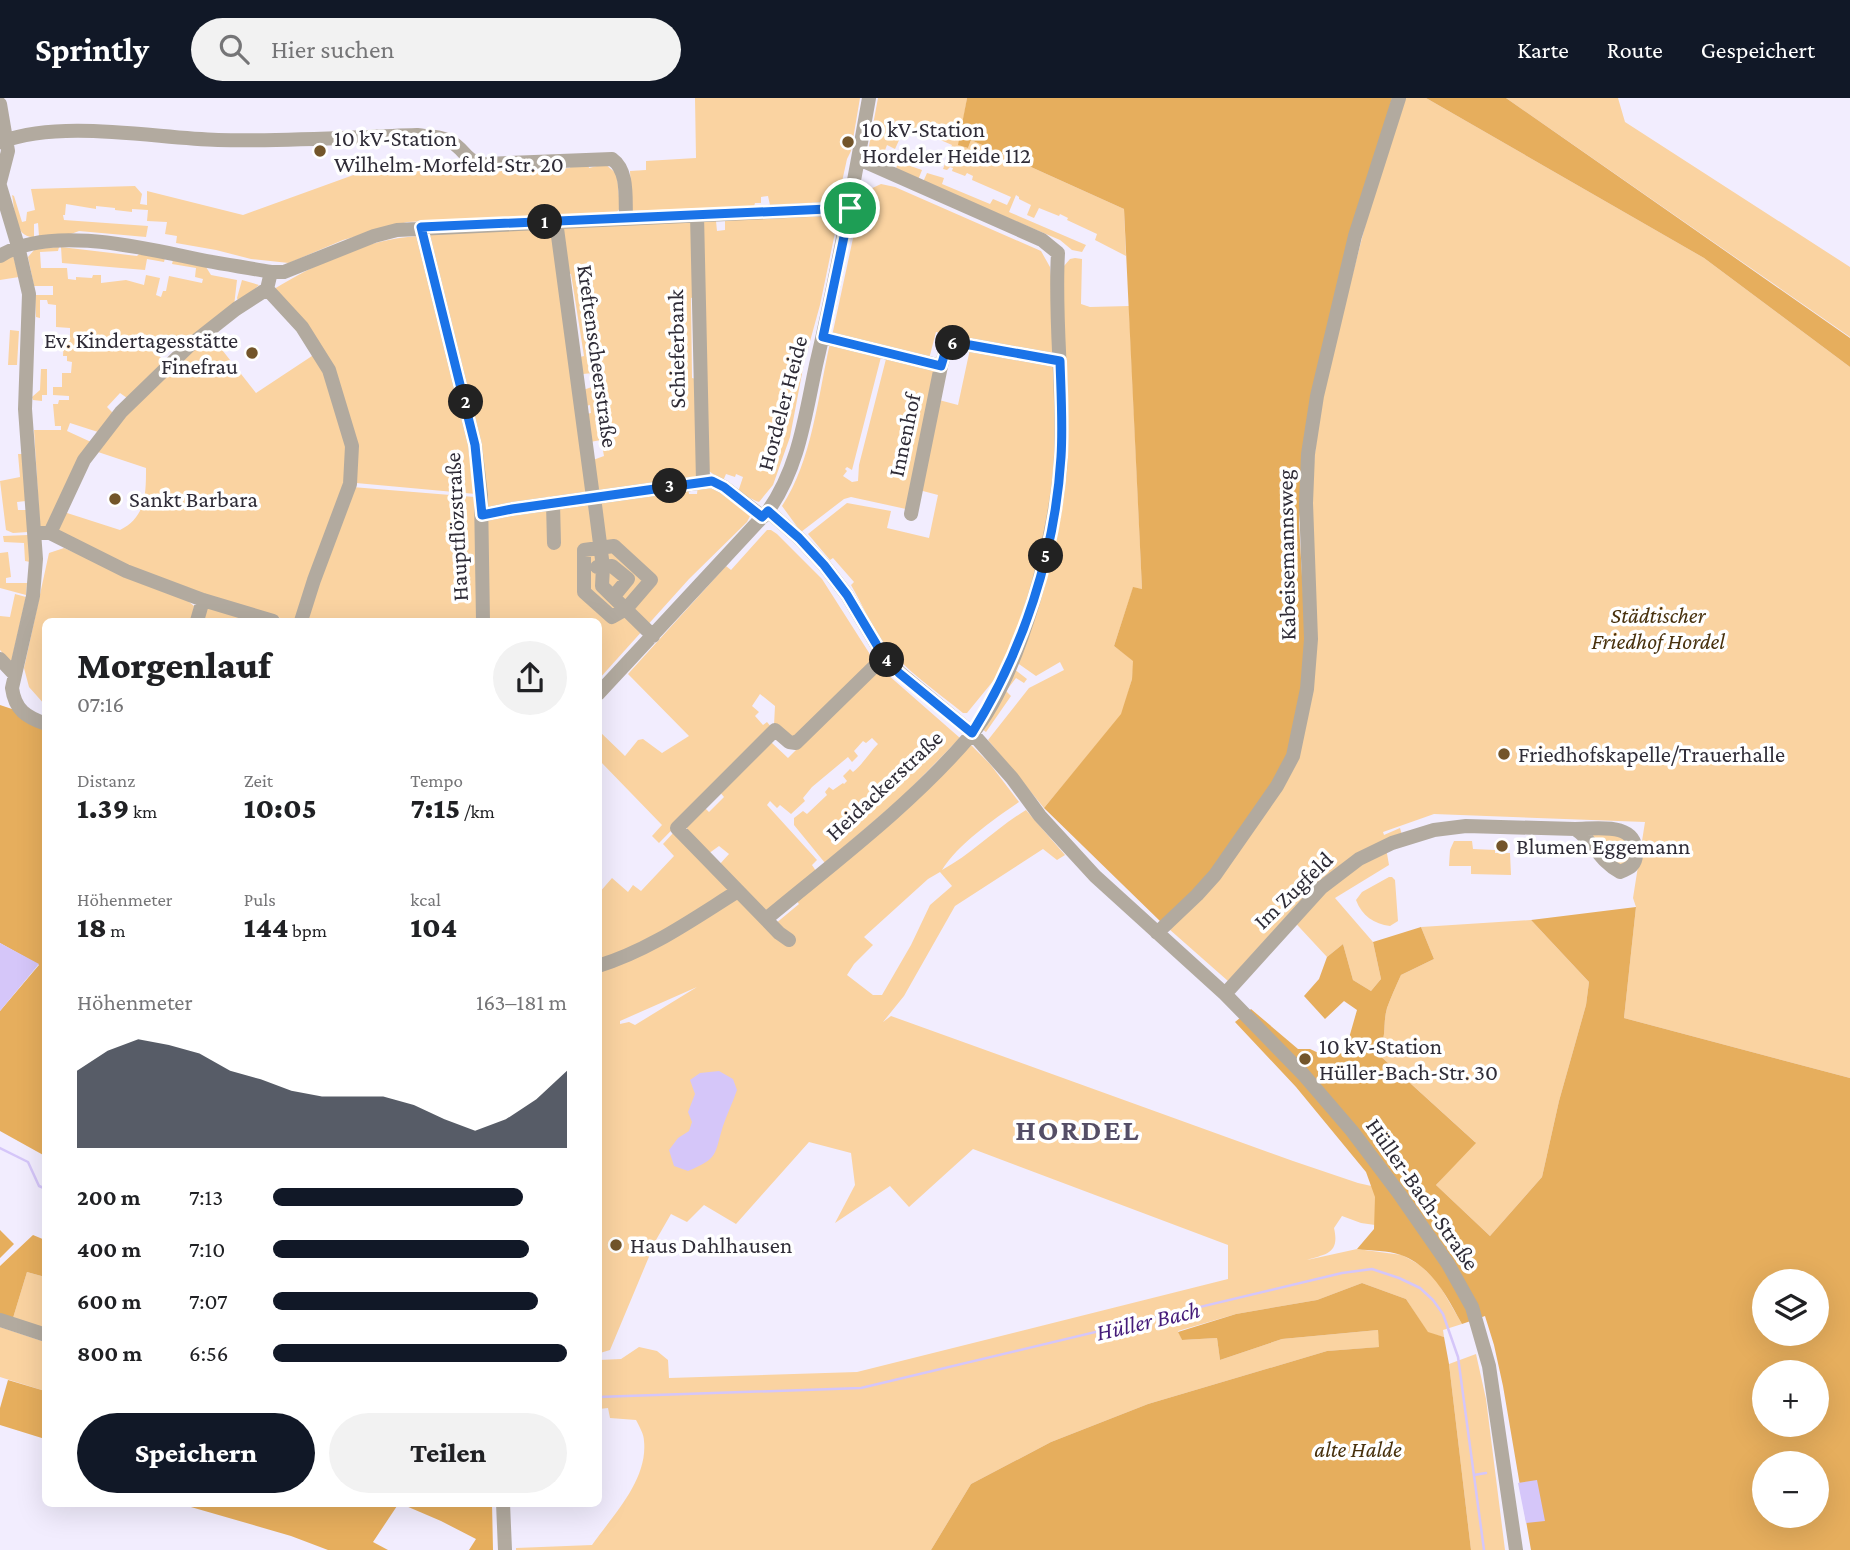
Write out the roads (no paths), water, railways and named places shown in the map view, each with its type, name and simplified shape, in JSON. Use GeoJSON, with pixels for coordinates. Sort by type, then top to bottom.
{"type":"FeatureCollection","features":[{"type":"Feature","properties":{"kind":"street","name":"Hordeler Heide"},"geometry":{"type":"LineString","coordinates":[[602,690],[765,514],[779,495],[796,458],[850,208],[869,98]]}},
{"type":"Feature","properties":{"kind":"street","name":"Kabeisemannsweg"},"geometry":{"type":"LineString","coordinates":[[1157,933],[1215,874],[1278,786],[1293,756],[1307,689],[1311,639],[1306,503],[1308,454],[1315,408],[1354,236],[1399,98]]}},
{"type":"Feature","properties":{"kind":"street"},"geometry":{"type":"LineString","coordinates":[[0,104],[4,141],[8,151],[0,184],[18,246],[30,307],[25,409],[35,585],[12,688],[13,699],[21,712],[42,722]]}},
{"type":"Feature","properties":{"kind":"street"},"geometry":{"type":"LineString","coordinates":[[4,141],[20,135],[97,131],[221,140],[417,135],[448,140],[467,158],[484,164],[612,159],[624,175],[626,218]]}},
{"type":"Feature","properties":{"kind":"street","name":"Heidackerstraße"},"geometry":{"type":"LineString","coordinates":[[766,919],[892,812],[972,733],[1008,670],[1030,608],[1047,552],[1061,457],[1058,253],[1042,240],[859,159]]}},
{"type":"Feature","properties":{"kind":"street"},"geometry":{"type":"LineString","coordinates":[[0,256],[18,246],[67,241],[104,242],[271,272],[284,272],[374,236],[421,227],[850,208]]}},
{"type":"Feature","properties":{"kind":"street","name":"Schieferbank"},"geometry":{"type":"LineString","coordinates":[[697,215],[703,481]]}},
{"type":"Feature","properties":{"kind":"street","name":"Kreftenscheerstraße"},"geometry":{"type":"LineString","coordinates":[[556,221],[601,548],[609,568],[602,586],[610,593]]}},
{"type":"Feature","properties":{"kind":"street","name":"Hauptflözstraße"},"geometry":{"type":"LineString","coordinates":[[421,227],[475,445],[482,515],[483,618]]}},
{"type":"Feature","properties":{"kind":"street"},"geometry":{"type":"LineString","coordinates":[[50,533],[84,460],[121,412],[189,346],[236,309],[267,289],[271,272]]}},
{"type":"Feature","properties":{"kind":"street"},"geometry":{"type":"LineString","coordinates":[[267,289],[302,327],[329,370],[352,446],[350,484],[302,618]]}},
{"type":"Feature","properties":{"kind":"street","name":"Innenhof"},"geometry":{"type":"LineString","coordinates":[[823,337],[941,366]]}},
{"type":"Feature","properties":{"kind":"street","name":"Innenhof"},"geometry":{"type":"LineString","coordinates":[[911,514],[948,343],[1060,361]]}},
{"type":"Feature","properties":{"kind":"street","name":"Hüller-Bach-Straße"},"geometry":{"type":"LineString","coordinates":[[703,481],[712,481],[724,487],[799,538],[847,595],[884,657],[899,673],[972,733],[1012,778],[1040,816],[1095,876],[1225,994],[1303,1074],[1352,1131],[1448,1264],[1472,1307],[1489,1366],[1516,1550]]}},
{"type":"Feature","properties":{"kind":"street"},"geometry":{"type":"LineString","coordinates":[[482,515],[703,481]]}},
{"type":"Feature","properties":{"kind":"street"},"geometry":{"type":"LineString","coordinates":[[553,503],[554,543]]}},
{"type":"Feature","properties":{"kind":"street"},"geometry":{"type":"LineString","coordinates":[[34,533],[50,533],[126,571],[203,600],[264,618]]}},
{"type":"Feature","properties":{"kind":"street"},"geometry":{"type":"LineString","coordinates":[[614,546],[651,580],[626,609],[612,617],[584,592],[584,550],[614,546]]}},
{"type":"Feature","properties":{"kind":"street"},"geometry":{"type":"LineString","coordinates":[[609,568],[625,556]]}},
{"type":"Feature","properties":{"kind":"street"},"geometry":{"type":"LineString","coordinates":[[585,568],[609,568],[628,579],[651,580]]}},
{"type":"Feature","properties":{"kind":"street"},"geometry":{"type":"LineString","coordinates":[[596,603],[628,579]]}},
{"type":"Feature","properties":{"kind":"street"},"geometry":{"type":"LineString","coordinates":[[610,593],[653,636]]}},
{"type":"Feature","properties":{"kind":"street"},"geometry":{"type":"LineString","coordinates":[[198,618],[203,600]]}},
{"type":"Feature","properties":{"kind":"street"},"geometry":{"type":"LineString","coordinates":[[789,940],[677,828],[775,730],[789,743],[796,743],[884,657]]}},
{"type":"Feature","properties":{"kind":"street"},"geometry":{"type":"LineString","coordinates":[[0,659],[15,675]]}},
{"type":"Feature","properties":{"kind":"street","name":"Im Zugfeld"},"geometry":{"type":"LineString","coordinates":[[1225,994],[1321,888],[1359,859],[1392,843],[1434,830],[1466,826],[1575,829]]}},
{"type":"Feature","properties":{"kind":"street"},"geometry":{"type":"LineString","coordinates":[[602,965],[662,939],[738,891]]}},
{"type":"Feature","properties":{"kind":"street"},"geometry":{"type":"LineString","coordinates":[[0,1320],[42,1334]]}},
{"type":"Feature","properties":{"kind":"street"},"geometry":{"type":"LineString","coordinates":[[503,1507],[505,1550]]}},
{"type":"Feature","properties":{"kind":"waterway","name":"Hüller Bach"},"geometry":{"type":"LineString","coordinates":[[0,1148],[28,1162],[42,1187]]}},
{"type":"Feature","properties":{"kind":"waterway","name":"Hüller Bach"},"geometry":{"type":"LineString","coordinates":[[602,1397],[861,1388],[1342,1273],[1372,1269],[1420,1288],[1443,1314],[1458,1357],[1484,1550]]}},
{"type":"Feature","properties":{"kind":"waterway"},"geometry":{"type":"LineString","coordinates":[[1474,1475],[1486,1473]]}},
{"type":"Feature","properties":{"kind":"place","name":"10 kV-Station Hordeler Heide 112"},"geometry":{"type":"Point","coordinates":[848,142]}},
{"type":"Feature","properties":{"kind":"place","name":"10 kV-Station Wilhelm-Morfeld-Str. 20"},"geometry":{"type":"Point","coordinates":[320,151]}},
{"type":"Feature","properties":{"kind":"place","name":"Ev. Kindertagesstätte Finefrau"},"geometry":{"type":"Point","coordinates":[252,353]}},
{"type":"Feature","properties":{"kind":"place","name":"Sankt Barbara"},"geometry":{"type":"Point","coordinates":[115,499]}},
{"type":"Feature","properties":{"kind":"place","name":"Friedhofskapelle/Trauerhalle"},"geometry":{"type":"Point","coordinates":[1504,754]}},
{"type":"Feature","properties":{"kind":"place","name":"Blumen Eggemann"},"geometry":{"type":"Point","coordinates":[1502,846]}},
{"type":"Feature","properties":{"kind":"place","name":"10 kV-Station Hüller-Bach-Str. 30"},"geometry":{"type":"Point","coordinates":[1305,1059]}},
{"type":"Feature","properties":{"kind":"place","name":"Haus Dahlhausen"},"geometry":{"type":"Point","coordinates":[616,1245]}},
{"type":"Feature","properties":{"kind":"district","name":"HORDEL"},"geometry":{"type":"Point","coordinates":[1078,1130]}},
{"type":"Feature","properties":{"kind":"park label","name":"Städtischer Friedhof Hordel"},"geometry":{"type":"Point","coordinates":[1658,628]}},
{"type":"Feature","properties":{"kind":"park label","name":"alte Halde"},"geometry":{"type":"Point","coordinates":[1358,1449]}}]}
